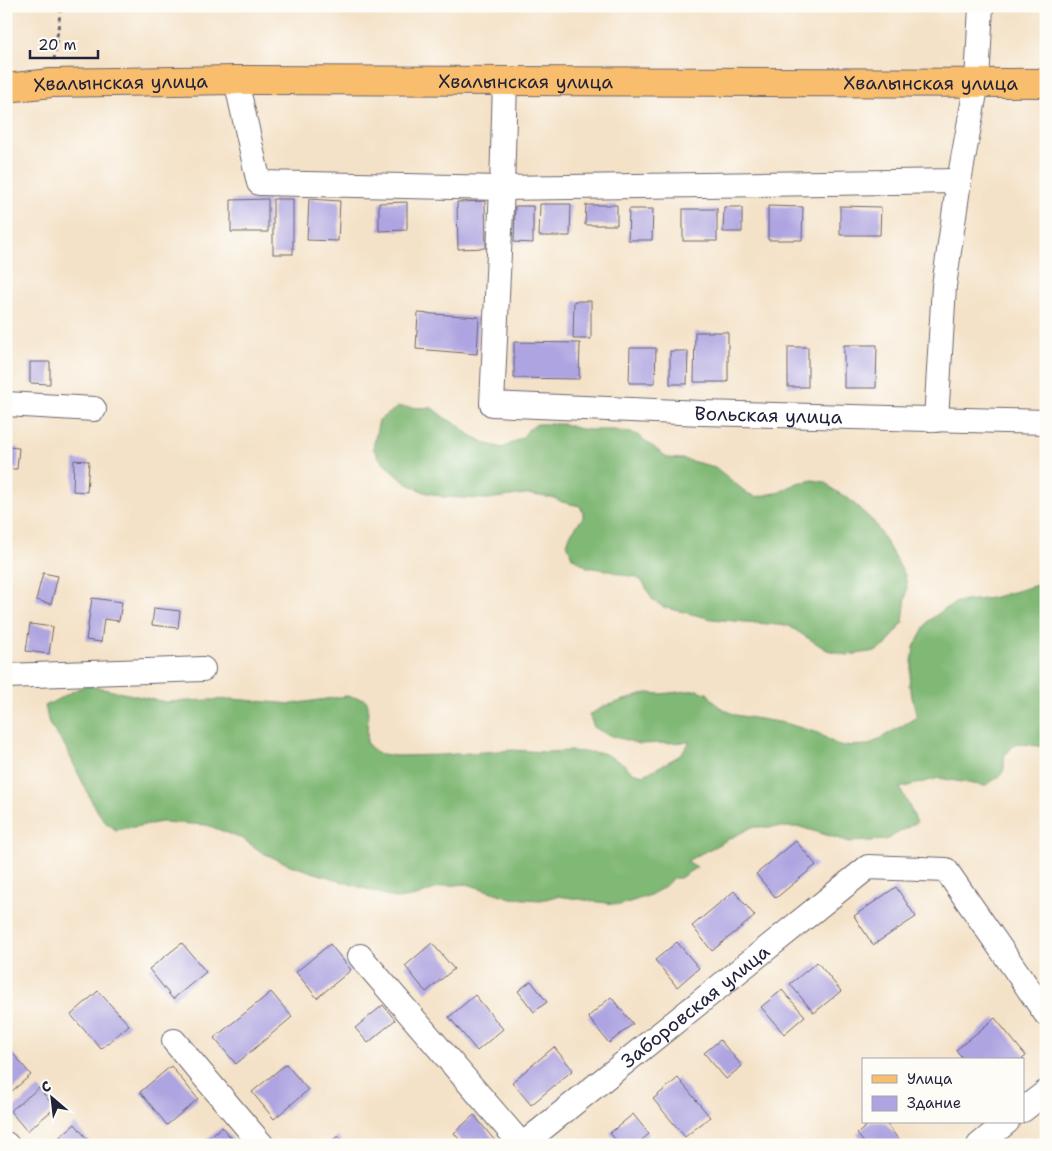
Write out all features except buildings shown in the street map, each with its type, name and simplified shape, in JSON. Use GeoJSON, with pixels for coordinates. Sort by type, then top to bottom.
{"type":"FeatureCollection","features":[{"type":"Feature","properties":{"kind":"main road","name":"Хвалынская улица"},"geometry":{"type":"LineString","coordinates":[[6,88],[51,83],[236,80],[1046,83]]}},
{"type":"Feature","properties":{"kind":"street"},"geometry":{"type":"LineString","coordinates":[[936,420],[944,286],[959,182],[977,82],[981,6]]}},
{"type":"Feature","properties":{"kind":"street"},"geometry":{"type":"LineString","coordinates":[[236,80],[259,183],[502,188],[959,182]]}},
{"type":"Feature","properties":{"kind":"street"},"geometry":{"type":"LineString","coordinates":[[502,188],[505,81]]}},
{"type":"Feature","properties":{"kind":"street","name":"Вольская улица"},"geometry":{"type":"LineString","coordinates":[[502,188],[492,404],[702,413],[1046,422]]}},
{"type":"Feature","properties":{"kind":"street"},"geometry":{"type":"LineString","coordinates":[[6,404],[94,409]]}},
{"type":"Feature","properties":{"kind":"street"},"geometry":{"type":"LineString","coordinates":[[6,676],[203,670]]}},
{"type":"Feature","properties":{"kind":"street","name":"Заборовская улица"},"geometry":{"type":"LineString","coordinates":[[522,1145],[868,867],[946,870],[1046,1014]]}},
{"type":"Feature","properties":{"kind":"street"},"geometry":{"type":"LineString","coordinates":[[360,956],[522,1145]]}},
{"type":"Feature","properties":{"kind":"street"},"geometry":{"type":"LineString","coordinates":[[174,1041],[262,1145]]}},
{"type":"Feature","properties":{"kind":"street"},"geometry":{"type":"LineString","coordinates":[[1024,1109],[1046,1092]]}},
{"type":"Feature","properties":{"kind":"street"},"geometry":{"type":"LineString","coordinates":[[979,1145],[1005,1124]]}},
{"type":"Feature","properties":{"kind":"path"},"geometry":{"type":"LineString","coordinates":[[51,83],[61,6]]}},
{"type":"Feature","properties":{"kind":"green space"},"geometry":{"type":"Polygon","coordinates":[[[398,407],[432,408],[467,433],[487,444],[503,448],[523,437],[529,429],[537,424],[563,424],[580,429],[614,430],[636,434],[668,458],[683,459],[715,467],[747,493],[756,497],[780,492],[797,483],[813,480],[825,482],[849,499],[874,522],[905,575],[907,588],[903,622],[886,645],[877,651],[847,655],[827,650],[789,626],[712,619],[663,607],[652,599],[643,582],[636,577],[587,567],[572,557],[567,544],[570,535],[583,517],[580,506],[554,498],[526,494],[488,499],[444,497],[424,492],[406,483],[382,462],[373,448],[379,420],[398,407]]]}},
{"type":"Feature","properties":{"kind":"green space"},"geometry":{"type":"Polygon","coordinates":[[[1046,583],[1046,747],[1016,743],[1004,756],[1004,768],[1001,775],[985,786],[939,778],[900,788],[917,822],[886,840],[850,842],[800,827],[752,827],[687,861],[697,867],[680,878],[673,878],[663,888],[648,896],[620,905],[558,896],[541,900],[511,898],[467,884],[443,886],[416,896],[398,899],[290,865],[263,853],[243,839],[207,825],[162,822],[116,830],[105,822],[94,806],[65,746],[49,724],[45,706],[85,685],[165,702],[232,699],[292,704],[346,696],[365,699],[368,704],[367,743],[376,753],[396,756],[442,755],[512,750],[603,753],[624,764],[632,772],[644,775],[679,756],[690,742],[639,744],[606,734],[594,727],[589,715],[605,706],[647,693],[660,694],[697,690],[707,693],[718,706],[735,715],[785,723],[818,733],[839,746],[869,745],[917,717],[909,685],[914,647],[928,621],[957,602],[992,598],[1046,583]]]}}]}
